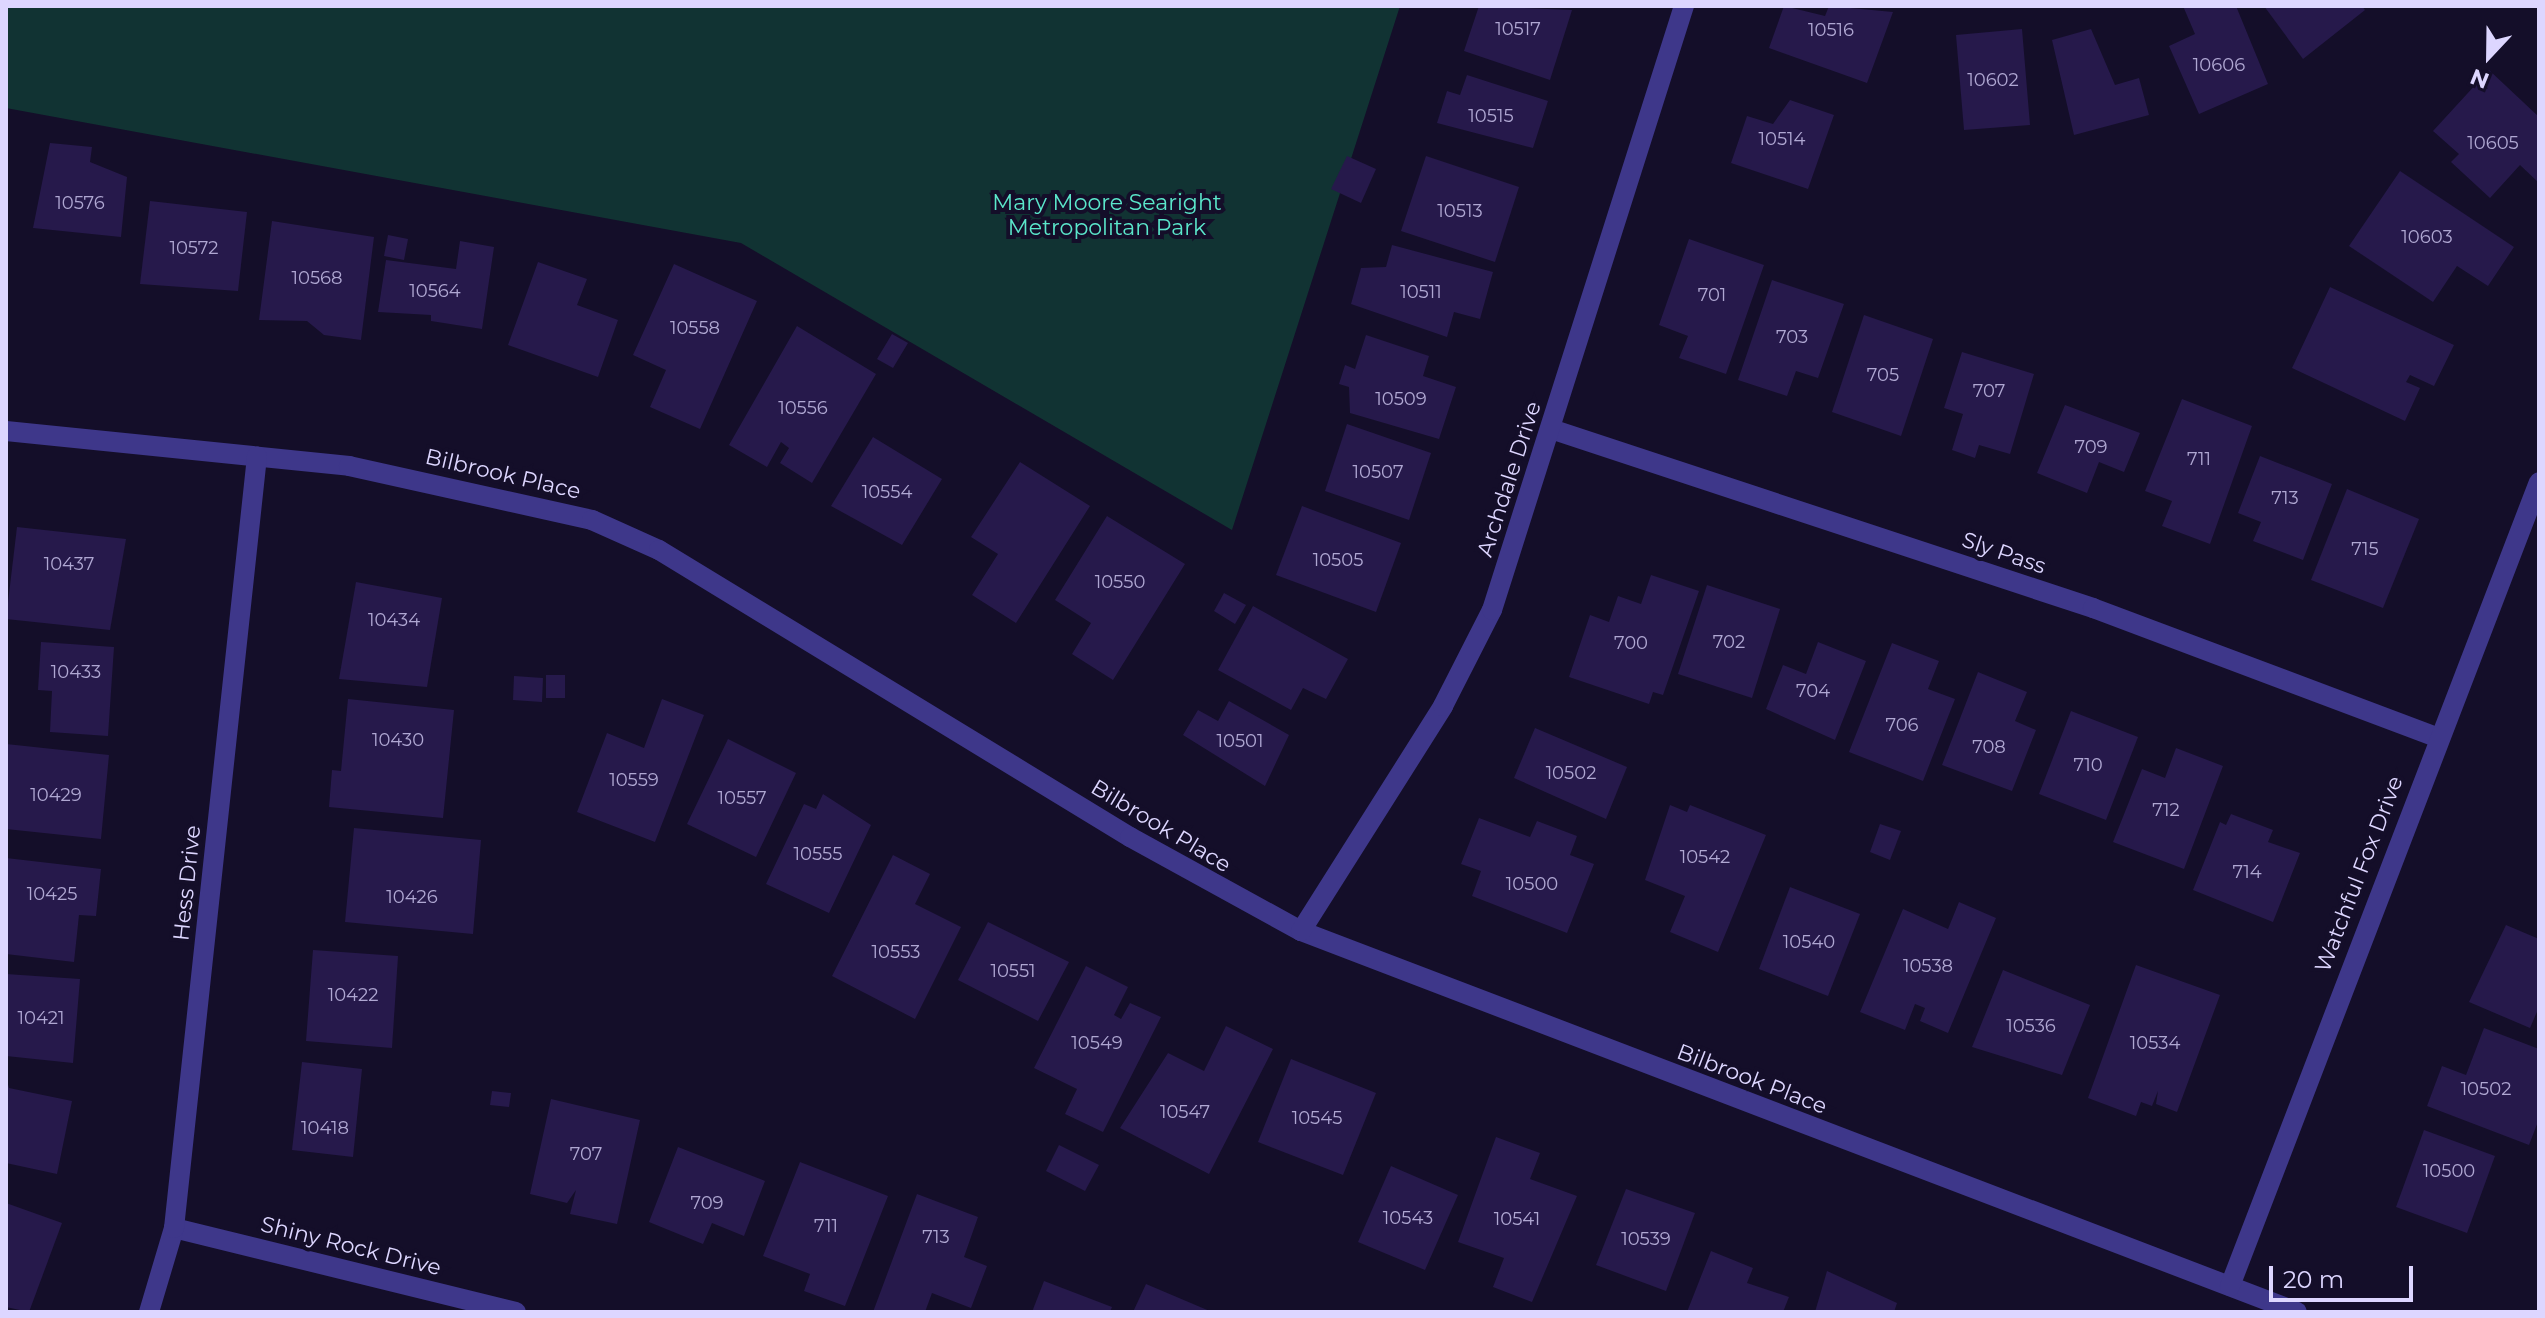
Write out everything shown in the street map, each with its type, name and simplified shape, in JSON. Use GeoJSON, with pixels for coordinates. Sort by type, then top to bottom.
{"type":"FeatureCollection","features":[{"type":"Feature","properties":{"kind":"street","name":"Archdale Drive"},"geometry":{"type":"LineString","coordinates":[[1301,931],[1471,658],[1551,429],[1684,6]]}},
{"type":"Feature","properties":{"kind":"street","name":"Sly Pass"},"geometry":{"type":"LineString","coordinates":[[1551,429],[2040,590],[2437,737]]}},
{"type":"Feature","properties":{"kind":"street","name":"Bilbrook Place"},"geometry":{"type":"LineString","coordinates":[[6,431],[257,456],[514,497],[659,550],[1130,837],[1301,931],[2297,1312]]}},
{"type":"Feature","properties":{"kind":"street","name":"Hess Drive"},"geometry":{"type":"LineString","coordinates":[[149,1312],[174,1228],[257,456]]}},
{"type":"Feature","properties":{"kind":"street","name":"Watchful Fox Drive"},"geometry":{"type":"LineString","coordinates":[[2230,1286],[2437,737],[2539,482]]}},
{"type":"Feature","properties":{"kind":"street","name":"Shiny Rock Drive"},"geometry":{"type":"LineString","coordinates":[[174,1228],[516,1312]]}},
{"type":"Feature","properties":{"kind":"green space","name":"Mary Moore Searight Metropolitan Park"},"geometry":{"type":"Polygon","coordinates":[[[6,6],[1400,6],[1232,530],[741,243],[6,108],[6,6]]]}},
{"type":"Feature","properties":{"kind":"building"},"geometry":{"type":"Polygon","coordinates":[[[1479,6],[1572,10],[1550,80],[1464,51],[1479,6]]]}},
{"type":"Feature","properties":{"kind":"building"},"geometry":{"type":"Polygon","coordinates":[[[1784,6],[1825,16],[1829,6],[1893,12],[1867,83],[1769,48],[1784,6]]]}},
{"type":"Feature","properties":{"kind":"building"},"geometry":{"type":"Polygon","coordinates":[[[2183,6],[2236,6],[2268,84],[2199,114],[2169,46],[2195,34],[2183,6]]]}},
{"type":"Feature","properties":{"kind":"building"},"geometry":{"type":"Polygon","coordinates":[[[2264,6],[2362,6],[2365,10],[2303,59],[2264,6]]]}},
{"type":"Feature","properties":{"kind":"building"},"geometry":{"type":"Polygon","coordinates":[[[2022,29],[2030,125],[1964,130],[1956,35],[2022,29]]]}},
{"type":"Feature","properties":{"kind":"building"},"geometry":{"type":"Polygon","coordinates":[[[2091,29],[2115,85],[2139,78],[2149,115],[2074,135],[2052,40],[2091,29]]]}},
{"type":"Feature","properties":{"kind":"building"},"geometry":{"type":"Polygon","coordinates":[[[2489,70],[2539,117],[2539,183],[2520,165],[2490,198],[2451,162],[2459,154],[2433,131],[2489,70]]]}},
{"type":"Feature","properties":{"kind":"building"},"geometry":{"type":"Polygon","coordinates":[[[1467,75],[1548,101],[1533,148],[1437,123],[1447,91],[1460,95],[1467,75]]]}},
{"type":"Feature","properties":{"kind":"building"},"geometry":{"type":"Polygon","coordinates":[[[1790,100],[1834,115],[1808,189],[1731,163],[1747,116],[1773,124],[1790,100]]]}},
{"type":"Feature","properties":{"kind":"building"},"geometry":{"type":"Polygon","coordinates":[[[50,143],[92,147],[90,162],[127,177],[121,237],[33,228],[50,143]]]}},
{"type":"Feature","properties":{"kind":"building"},"geometry":{"type":"Polygon","coordinates":[[[1347,156],[1376,169],[1361,203],[1331,189],[1347,156]]]}},
{"type":"Feature","properties":{"kind":"building"},"geometry":{"type":"Polygon","coordinates":[[[1426,156],[1519,187],[1495,262],[1401,231],[1426,156]]]}},
{"type":"Feature","properties":{"kind":"building"},"geometry":{"type":"Polygon","coordinates":[[[2400,171],[2514,247],[2488,286],[2457,266],[2433,302],[2349,246],[2400,171]]]}},
{"type":"Feature","properties":{"kind":"building"},"geometry":{"type":"Polygon","coordinates":[[[150,201],[247,212],[238,291],[140,284],[150,201]]]}},
{"type":"Feature","properties":{"kind":"building"},"geometry":{"type":"Polygon","coordinates":[[[272,221],[374,237],[361,340],[324,335],[307,321],[259,320],[272,221]]]}},
{"type":"Feature","properties":{"kind":"building"},"geometry":{"type":"Polygon","coordinates":[[[388,235],[408,239],[404,260],[384,256],[388,235]]]}},
{"type":"Feature","properties":{"kind":"building"},"geometry":{"type":"Polygon","coordinates":[[[1689,239],[1764,265],[1726,374],[1679,358],[1688,336],[1659,325],[1689,239]]]}},
{"type":"Feature","properties":{"kind":"building"},"geometry":{"type":"Polygon","coordinates":[[[460,241],[494,247],[482,329],[431,321],[431,315],[378,312],[386,260],[456,269],[460,241]]]}},
{"type":"Feature","properties":{"kind":"building"},"geometry":{"type":"Polygon","coordinates":[[[1392,245],[1493,272],[1480,319],[1454,312],[1447,337],[1351,304],[1361,268],[1386,267],[1392,245]]]}},
{"type":"Feature","properties":{"kind":"building"},"geometry":{"type":"Polygon","coordinates":[[[538,262],[587,279],[577,305],[618,320],[598,377],[508,345],[538,262]]]}},
{"type":"Feature","properties":{"kind":"building"},"geometry":{"type":"Polygon","coordinates":[[[674,264],[757,301],[700,429],[650,407],[666,370],[633,355],[674,264]]]}},
{"type":"Feature","properties":{"kind":"building"},"geometry":{"type":"Polygon","coordinates":[[[1772,280],[1844,304],[1818,378],[1796,371],[1787,396],[1738,380],[1772,280]]]}},
{"type":"Feature","properties":{"kind":"building"},"geometry":{"type":"Polygon","coordinates":[[[2330,287],[2454,345],[2434,386],[2410,375],[2406,382],[2420,388],[2405,421],[2292,368],[2330,287]]]}},
{"type":"Feature","properties":{"kind":"building"},"geometry":{"type":"Polygon","coordinates":[[[1864,315],[1933,339],[1901,436],[1832,412],[1864,315]]]}},
{"type":"Feature","properties":{"kind":"building"},"geometry":{"type":"Polygon","coordinates":[[[797,326],[876,374],[812,483],[780,463],[789,448],[781,442],[767,467],[729,445],[797,326]]]}},
{"type":"Feature","properties":{"kind":"building"},"geometry":{"type":"Polygon","coordinates":[[[892,334],[908,343],[893,368],[877,359],[892,334]]]}},
{"type":"Feature","properties":{"kind":"building"},"geometry":{"type":"Polygon","coordinates":[[[1366,335],[1429,356],[1423,376],[1456,387],[1439,439],[1350,413],[1349,387],[1339,384],[1345,365],[1355,369],[1366,335]]]}},
{"type":"Feature","properties":{"kind":"building"},"geometry":{"type":"Polygon","coordinates":[[[1962,352],[2034,374],[2010,454],[1979,445],[1975,458],[1952,450],[1963,414],[1944,408],[1962,352]]]}},
{"type":"Feature","properties":{"kind":"building"},"geometry":{"type":"Polygon","coordinates":[[[2182,399],[2252,426],[2210,544],[2162,526],[2172,501],[2145,491],[2182,399]]]}},
{"type":"Feature","properties":{"kind":"building"},"geometry":{"type":"Polygon","coordinates":[[[2065,405],[2140,433],[2124,472],[2099,462],[2087,493],[2037,473],[2065,405]]]}},
{"type":"Feature","properties":{"kind":"building"},"geometry":{"type":"Polygon","coordinates":[[[1347,424],[1431,453],[1409,520],[1325,491],[1347,424]]]}},
{"type":"Feature","properties":{"kind":"building"},"geometry":{"type":"Polygon","coordinates":[[[873,437],[942,479],[902,545],[831,506],[873,437]]]}},
{"type":"Feature","properties":{"kind":"building"},"geometry":{"type":"Polygon","coordinates":[[[2260,456],[2332,484],[2303,560],[2253,541],[2261,522],[2238,513],[2260,456]]]}},
{"type":"Feature","properties":{"kind":"building"},"geometry":{"type":"Polygon","coordinates":[[[1020,462],[1090,506],[1016,623],[972,595],[998,554],[971,537],[1020,462]]]}},
{"type":"Feature","properties":{"kind":"building"},"geometry":{"type":"Polygon","coordinates":[[[2347,489],[2419,519],[2383,608],[2311,580],[2347,489]]]}},
{"type":"Feature","properties":{"kind":"building"},"geometry":{"type":"Polygon","coordinates":[[[1302,506],[1401,543],[1376,612],[1276,575],[1302,506]]]}},
{"type":"Feature","properties":{"kind":"building"},"geometry":{"type":"Polygon","coordinates":[[[1107,516],[1185,564],[1113,680],[1072,654],[1091,623],[1055,600],[1107,516]]]}},
{"type":"Feature","properties":{"kind":"building"},"geometry":{"type":"Polygon","coordinates":[[[17,527],[126,539],[110,630],[6,619],[17,527]]]}},
{"type":"Feature","properties":{"kind":"building"},"geometry":{"type":"Polygon","coordinates":[[[1651,575],[1699,591],[1663,695],[1653,692],[1649,704],[1569,677],[1590,615],[1609,622],[1618,596],[1641,604],[1651,575]]]}},
{"type":"Feature","properties":{"kind":"building"},"geometry":{"type":"Polygon","coordinates":[[[356,582],[442,598],[427,687],[339,679],[356,582]]]}},
{"type":"Feature","properties":{"kind":"building"},"geometry":{"type":"Polygon","coordinates":[[[1707,585],[1780,609],[1752,698],[1678,674],[1707,585]]]}},
{"type":"Feature","properties":{"kind":"building"},"geometry":{"type":"Polygon","coordinates":[[[1224,593],[1246,605],[1235,624],[1214,611],[1224,593]]]}},
{"type":"Feature","properties":{"kind":"building"},"geometry":{"type":"Polygon","coordinates":[[[1253,606],[1348,659],[1326,699],[1303,688],[1291,710],[1218,670],[1253,606]]]}},
{"type":"Feature","properties":{"kind":"building"},"geometry":{"type":"Polygon","coordinates":[[[41,642],[114,647],[108,736],[50,732],[52,691],[38,690],[41,642]]]}},
{"type":"Feature","properties":{"kind":"building"},"geometry":{"type":"Polygon","coordinates":[[[1818,642],[1866,661],[1835,740],[1766,709],[1783,665],[1806,674],[1818,642]]]}},
{"type":"Feature","properties":{"kind":"building"},"geometry":{"type":"Polygon","coordinates":[[[1892,643],[1939,661],[1928,689],[1955,699],[1923,781],[1849,752],[1892,643]]]}},
{"type":"Feature","properties":{"kind":"building"},"geometry":{"type":"Polygon","coordinates":[[[1978,672],[2027,692],[2015,721],[2036,730],[2012,791],[1942,765],[1978,672]]]}},
{"type":"Feature","properties":{"kind":"building"},"geometry":{"type":"Polygon","coordinates":[[[546,675],[565,675],[565,698],[546,698],[546,675]]]}},
{"type":"Feature","properties":{"kind":"building"},"geometry":{"type":"Polygon","coordinates":[[[514,676],[543,678],[542,702],[513,700],[514,676]]]}},
{"type":"Feature","properties":{"kind":"building"},"geometry":{"type":"Polygon","coordinates":[[[348,699],[454,710],[443,818],[329,807],[332,770],[341,771],[348,699]]]}},
{"type":"Feature","properties":{"kind":"building"},"geometry":{"type":"Polygon","coordinates":[[[662,699],[704,715],[655,842],[577,812],[607,733],[644,748],[662,699]]]}},
{"type":"Feature","properties":{"kind":"building"},"geometry":{"type":"Polygon","coordinates":[[[1229,701],[1289,735],[1265,786],[1183,735],[1198,710],[1218,721],[1229,701]]]}},
{"type":"Feature","properties":{"kind":"building"},"geometry":{"type":"Polygon","coordinates":[[[2071,711],[2138,737],[2106,820],[2039,794],[2071,711]]]}},
{"type":"Feature","properties":{"kind":"building"},"geometry":{"type":"Polygon","coordinates":[[[1535,728],[1627,767],[1606,819],[1514,778],[1535,728]]]}},
{"type":"Feature","properties":{"kind":"building"},"geometry":{"type":"Polygon","coordinates":[[[728,739],[796,773],[756,857],[687,824],[728,739]]]}},
{"type":"Feature","properties":{"kind":"building"},"geometry":{"type":"Polygon","coordinates":[[[6,744],[109,755],[101,839],[6,829],[6,744]]]}},
{"type":"Feature","properties":{"kind":"building"},"geometry":{"type":"Polygon","coordinates":[[[2176,748],[2223,766],[2184,869],[2113,842],[2142,769],[2165,778],[2176,748]]]}},
{"type":"Feature","properties":{"kind":"building"},"geometry":{"type":"Polygon","coordinates":[[[823,794],[871,825],[829,913],[766,884],[804,804],[816,809],[823,794]]]}},
{"type":"Feature","properties":{"kind":"building"},"geometry":{"type":"Polygon","coordinates":[[[1670,805],[1687,812],[1690,805],[1766,835],[1718,952],[1670,932],[1685,896],[1645,880],[1670,805]]]}},
{"type":"Feature","properties":{"kind":"building"},"geometry":{"type":"Polygon","coordinates":[[[2231,814],[2273,830],[2268,842],[2300,853],[2273,922],[2193,890],[2220,822],[2226,825],[2231,814]]]}},
{"type":"Feature","properties":{"kind":"building"},"geometry":{"type":"Polygon","coordinates":[[[1479,818],[1530,837],[1537,821],[1577,836],[1570,855],[1594,864],[1567,933],[1472,896],[1481,871],[1461,864],[1479,818]]]}},
{"type":"Feature","properties":{"kind":"building"},"geometry":{"type":"Polygon","coordinates":[[[1880,824],[1901,831],[1890,860],[1870,852],[1880,824]]]}},
{"type":"Feature","properties":{"kind":"building"},"geometry":{"type":"Polygon","coordinates":[[[354,828],[481,840],[473,934],[345,922],[354,828]]]}},
{"type":"Feature","properties":{"kind":"building"},"geometry":{"type":"Polygon","coordinates":[[[893,855],[930,874],[915,904],[961,927],[915,1019],[832,976],[893,855]]]}},
{"type":"Feature","properties":{"kind":"building"},"geometry":{"type":"Polygon","coordinates":[[[6,858],[101,869],[96,916],[79,915],[74,962],[6,954],[6,858]]]}},
{"type":"Feature","properties":{"kind":"building"},"geometry":{"type":"Polygon","coordinates":[[[1790,887],[1860,914],[1828,996],[1759,969],[1790,887]]]}},
{"type":"Feature","properties":{"kind":"building"},"geometry":{"type":"Polygon","coordinates":[[[1959,902],[1996,918],[1948,1033],[1920,1021],[1925,1008],[1915,1004],[1905,1030],[1860,1012],[1903,909],[1948,929],[1959,902]]]}},
{"type":"Feature","properties":{"kind":"building"},"geometry":{"type":"Polygon","coordinates":[[[988,922],[1069,962],[1038,1021],[958,980],[988,922]]]}},
{"type":"Feature","properties":{"kind":"building"},"geometry":{"type":"Polygon","coordinates":[[[2506,925],[2539,939],[2539,1007],[2530,1028],[2469,1002],[2506,925]]]}},
{"type":"Feature","properties":{"kind":"building"},"geometry":{"type":"Polygon","coordinates":[[[313,950],[398,956],[392,1048],[306,1041],[313,950]]]}},
{"type":"Feature","properties":{"kind":"building"},"geometry":{"type":"Polygon","coordinates":[[[2136,965],[2220,995],[2177,1112],[2156,1104],[2158,1091],[2152,1106],[2141,1102],[2136,1116],[2088,1098],[2136,965]]]}},
{"type":"Feature","properties":{"kind":"building"},"geometry":{"type":"Polygon","coordinates":[[[1086,966],[1128,987],[1114,1015],[1121,1019],[1130,1003],[1161,1017],[1103,1132],[1065,1114],[1077,1089],[1034,1068],[1086,966]]]}},
{"type":"Feature","properties":{"kind":"building"},"geometry":{"type":"Polygon","coordinates":[[[2003,970],[2090,1005],[2062,1075],[1972,1047],[2003,970]]]}},
{"type":"Feature","properties":{"kind":"building"},"geometry":{"type":"Polygon","coordinates":[[[6,974],[80,979],[73,1063],[6,1056],[6,974]]]}},
{"type":"Feature","properties":{"kind":"building"},"geometry":{"type":"Polygon","coordinates":[[[1226,1026],[1273,1049],[1209,1174],[1120,1128],[1168,1053],[1204,1071],[1226,1026]]]}},
{"type":"Feature","properties":{"kind":"building"},"geometry":{"type":"Polygon","coordinates":[[[2484,1028],[2539,1049],[2539,1119],[2529,1145],[2427,1106],[2442,1066],[2466,1075],[2484,1028]]]}},
{"type":"Feature","properties":{"kind":"building"},"geometry":{"type":"Polygon","coordinates":[[[1291,1059],[1376,1093],[1343,1175],[1258,1142],[1291,1059]]]}},
{"type":"Feature","properties":{"kind":"building"},"geometry":{"type":"Polygon","coordinates":[[[302,1062],[362,1069],[353,1157],[292,1150],[302,1062]]]}},
{"type":"Feature","properties":{"kind":"building"},"geometry":{"type":"Polygon","coordinates":[[[6,1078],[9,1088],[72,1101],[57,1174],[6,1163],[6,1078]]]}},
{"type":"Feature","properties":{"kind":"building"},"geometry":{"type":"Polygon","coordinates":[[[492,1091],[511,1093],[509,1107],[490,1105],[492,1091]]]}},
{"type":"Feature","properties":{"kind":"building"},"geometry":{"type":"Polygon","coordinates":[[[551,1099],[640,1120],[617,1224],[570,1214],[576,1190],[567,1203],[530,1194],[551,1099]]]}},
{"type":"Feature","properties":{"kind":"building"},"geometry":{"type":"Polygon","coordinates":[[[2424,1130],[2495,1156],[2467,1233],[2396,1207],[2424,1130]]]}},
{"type":"Feature","properties":{"kind":"building"},"geometry":{"type":"Polygon","coordinates":[[[1496,1137],[1540,1153],[1530,1179],[1577,1196],[1532,1302],[1493,1287],[1504,1258],[1458,1242],[1496,1137]]]}},
{"type":"Feature","properties":{"kind":"building"},"geometry":{"type":"Polygon","coordinates":[[[1059,1145],[1099,1165],[1085,1191],[1046,1171],[1059,1145]]]}},
{"type":"Feature","properties":{"kind":"building"},"geometry":{"type":"Polygon","coordinates":[[[678,1147],[765,1181],[744,1236],[712,1223],[703,1244],[649,1222],[678,1147]]]}},
{"type":"Feature","properties":{"kind":"building"},"geometry":{"type":"Polygon","coordinates":[[[800,1162],[888,1196],[845,1306],[804,1291],[810,1274],[763,1256],[800,1162]]]}},
{"type":"Feature","properties":{"kind":"building"},"geometry":{"type":"Polygon","coordinates":[[[1391,1166],[1458,1195],[1425,1270],[1358,1242],[1391,1166]]]}},
{"type":"Feature","properties":{"kind":"building"},"geometry":{"type":"Polygon","coordinates":[[[1626,1189],[1695,1213],[1666,1291],[1596,1265],[1626,1189]]]}},
{"type":"Feature","properties":{"kind":"building"},"geometry":{"type":"Polygon","coordinates":[[[917,1194],[978,1217],[964,1257],[987,1266],[971,1308],[932,1293],[925,1312],[873,1312],[917,1194]]]}},
{"type":"Feature","properties":{"kind":"building"},"geometry":{"type":"Polygon","coordinates":[[[6,1203],[62,1223],[29,1312],[6,1307],[6,1203]]]}},
{"type":"Feature","properties":{"kind":"building"},"geometry":{"type":"Polygon","coordinates":[[[1711,1251],[1753,1268],[1747,1283],[1789,1297],[1783,1312],[1687,1312],[1711,1251]]]}},
{"type":"Feature","properties":{"kind":"building"},"geometry":{"type":"Polygon","coordinates":[[[1827,1271],[1897,1303],[1894,1312],[1815,1312],[1827,1271]]]}},
{"type":"Feature","properties":{"kind":"building"},"geometry":{"type":"Polygon","coordinates":[[[1044,1281],[1112,1307],[1110,1312],[1032,1312],[1044,1281]]]}},
{"type":"Feature","properties":{"kind":"building"},"geometry":{"type":"Polygon","coordinates":[[[1146,1284],[1212,1312],[1133,1312],[1146,1284]]]}}]}
